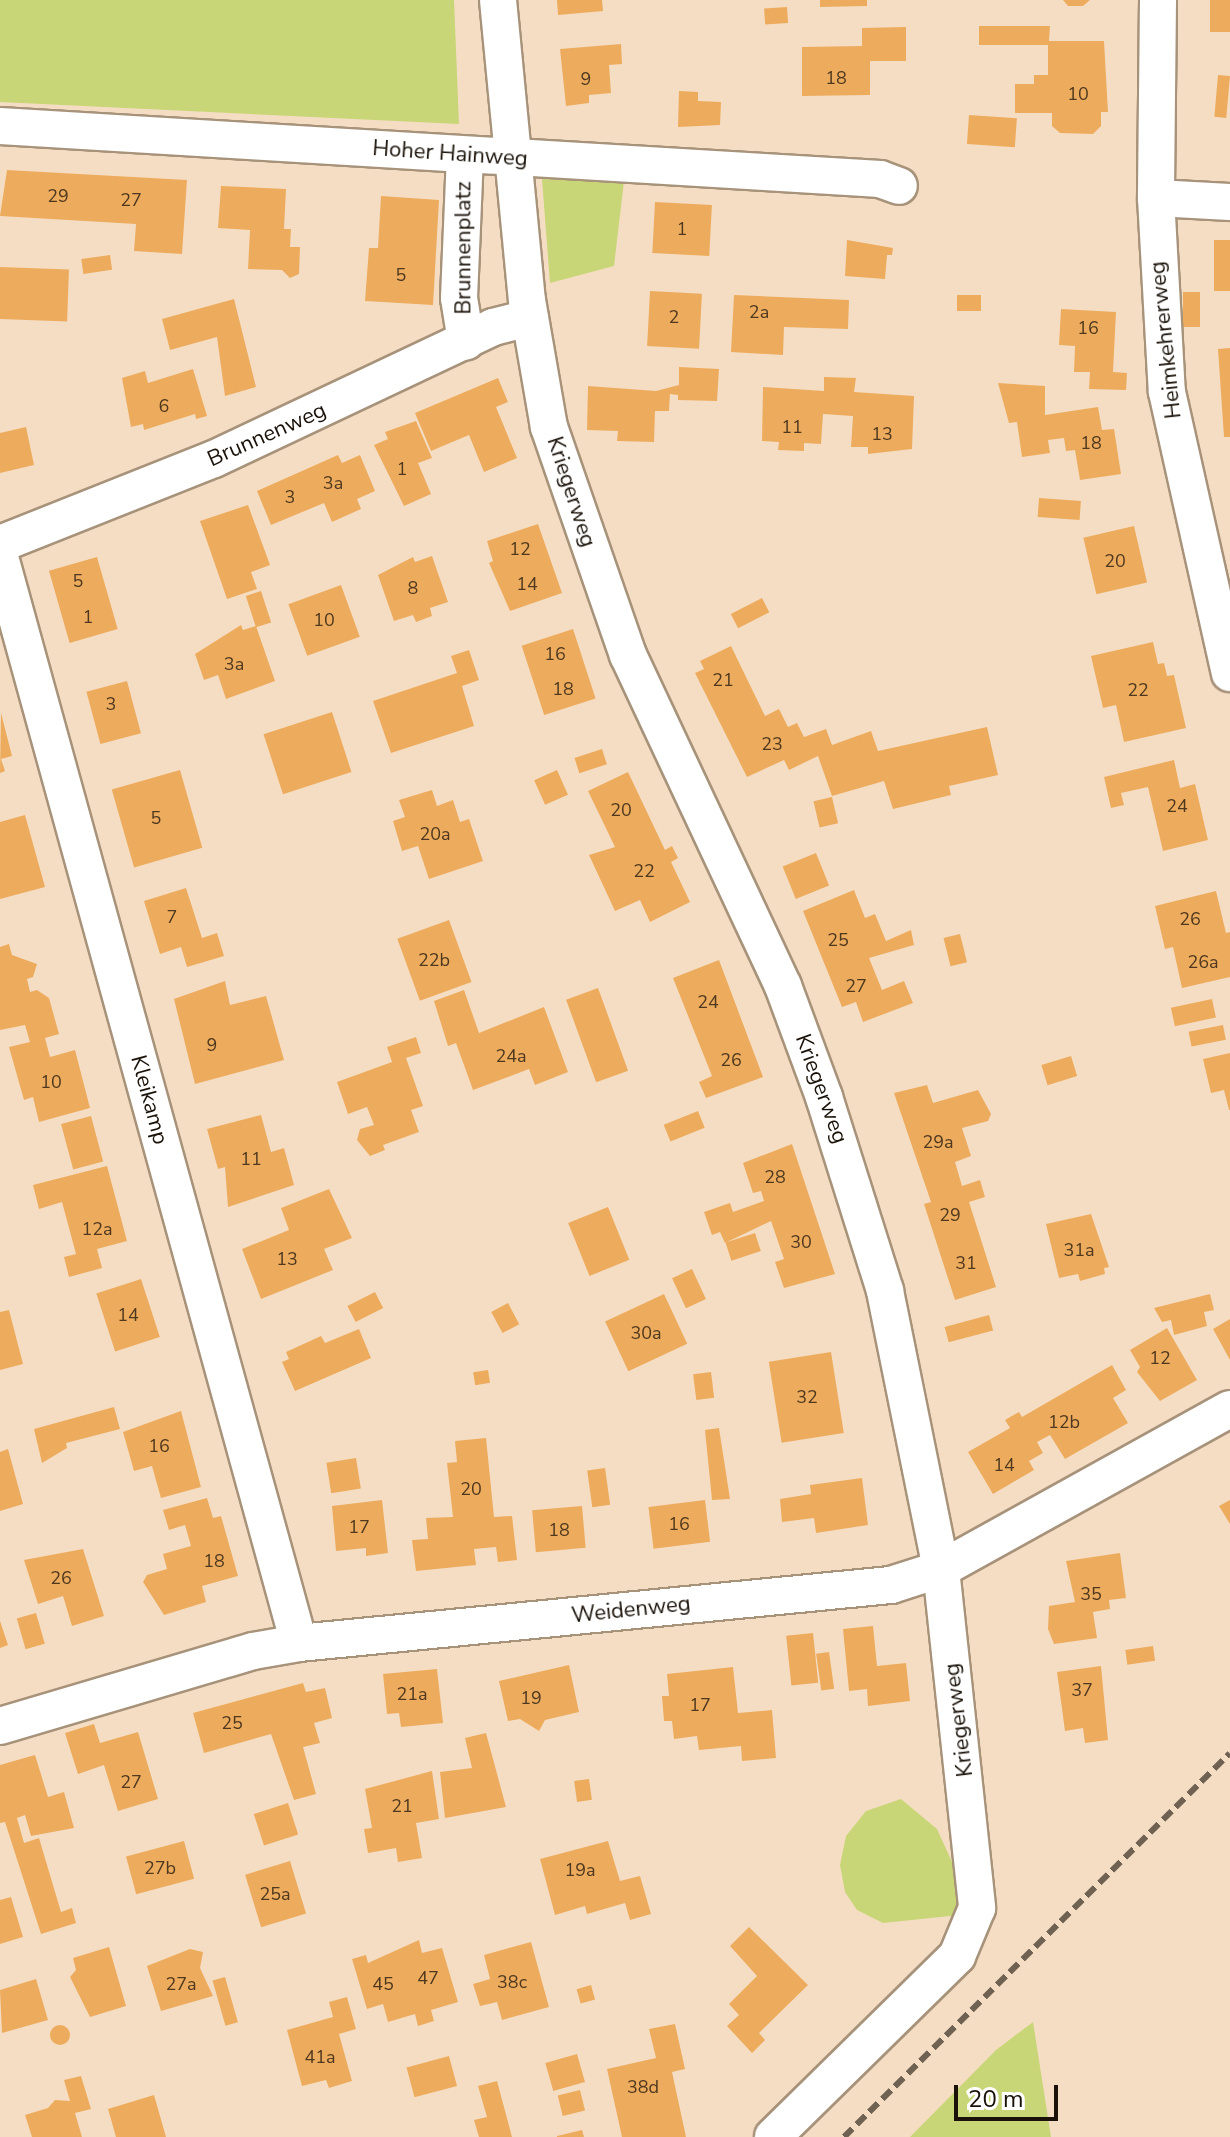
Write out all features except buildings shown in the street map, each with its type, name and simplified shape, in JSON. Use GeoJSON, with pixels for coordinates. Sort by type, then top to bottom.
{"type":"FeatureCollection","features":[{"type":"Feature","properties":{"kind":"street","name":"Kriegerweg"},"geometry":{"type":"LineString","coordinates":[[498,0],[511,158],[530,318],[549,427],[611,610],[783,986],[863,1211],[885,1291],[941,1569],[977,1908],[957,1956],[773,2137]]}},
{"type":"Feature","properties":{"kind":"street","name":"Heimkehrerweg"},"geometry":{"type":"LineString","coordinates":[[1158,0],[1156,198],[1167,392],[1230,673]]}},
{"type":"Feature","properties":{"kind":"street","name":"Hoher Hainweg"},"geometry":{"type":"LineString","coordinates":[[0,126],[880,179],[899,186]]}},
{"type":"Feature","properties":{"kind":"street","name":"Brunnenplatz"},"geometry":{"type":"LineString","coordinates":[[465,155],[459,298],[466,341]]}},
{"type":"Feature","properties":{"kind":"street"},"geometry":{"type":"LineString","coordinates":[[1156,198],[1230,202]]}},
{"type":"Feature","properties":{"kind":"street","name":"Brunnenweg"},"geometry":{"type":"LineString","coordinates":[[0,544],[214,459],[466,341],[530,318]]}},
{"type":"Feature","properties":{"kind":"street","name":"Kleikamp"},"geometry":{"type":"LineString","coordinates":[[0,557],[299,1643]]}},
{"type":"Feature","properties":{"kind":"street","name":"Weidenweg"},"geometry":{"type":"LineString","coordinates":[[0,1726],[253,1651],[299,1643],[891,1585],[941,1569],[1230,1409]]}},
{"type":"Feature","properties":{"kind":"green space"},"geometry":{"type":"Polygon","coordinates":[[[0,0],[454,0],[459,124],[0,102],[0,0]]]}},
{"type":"Feature","properties":{"kind":"green space"},"geometry":{"type":"Polygon","coordinates":[[[542,179],[624,181],[614,266],[550,283],[542,179]]]}},
{"type":"Feature","properties":{"kind":"green space"},"geometry":{"type":"Polygon","coordinates":[[[901,1799],[937,1829],[952,1862],[960,1915],[883,1923],[857,1910],[845,1892],[840,1865],[846,1836],[866,1811],[901,1799]]]}},
{"type":"Feature","properties":{"kind":"green space"},"geometry":{"type":"Polygon","coordinates":[[[1033,2022],[1051,2137],[910,2137],[996,2050],[1033,2022]]]}},
{"type":"Feature","properties":{"kind":"railway"},"geometry":{"type":"LineString","coordinates":[[844,2137],[1230,1753]]}}]}
